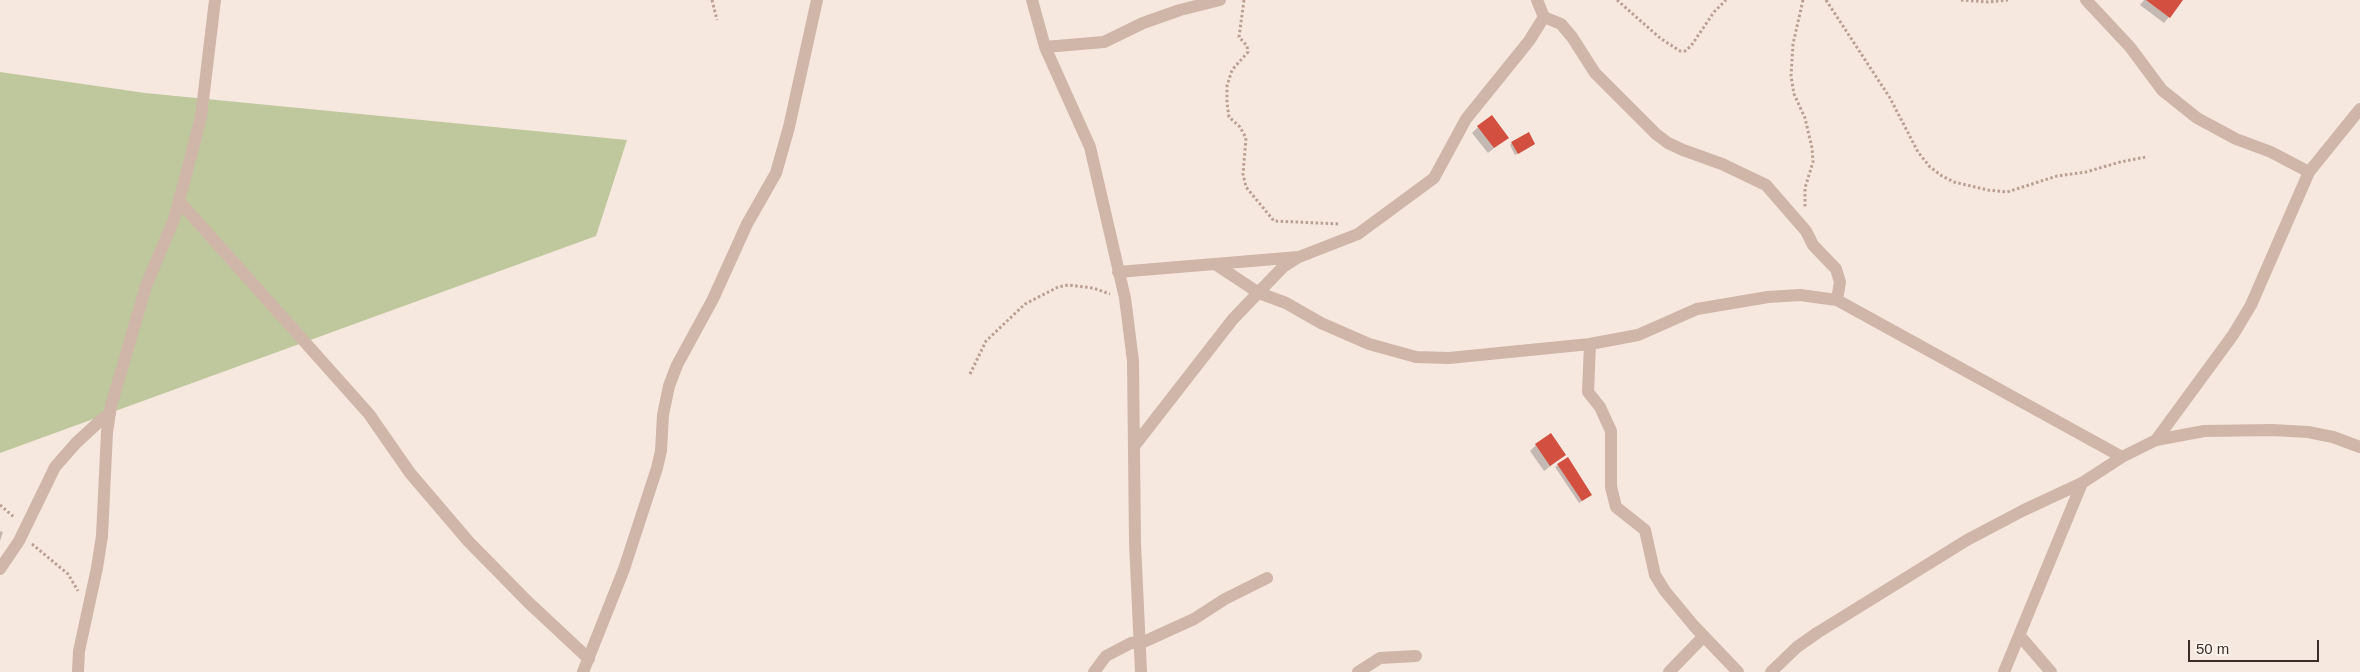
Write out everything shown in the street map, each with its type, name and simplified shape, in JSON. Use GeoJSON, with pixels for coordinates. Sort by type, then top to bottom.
{"type":"FeatureCollection","features":[{"type":"Feature","properties":{"kind":"street"},"geometry":{"type":"LineString","coordinates":[[78,672],[79,651],[102,536],[110,414],[116,383],[146,286],[179,201],[200,117],[215,0]]}},
{"type":"Feature","properties":{"kind":"street"},"geometry":{"type":"LineString","coordinates":[[583,672],[624,569],[657,468],[665,405],[677,364],[709,308],[747,224],[776,173],[789,127],[817,0]]}},
{"type":"Feature","properties":{"kind":"street"},"geometry":{"type":"LineString","coordinates":[[1032,0],[1045,47],[1090,147],[1125,298],[1133,361],[1135,543],[1141,672]]}},
{"type":"Feature","properties":{"kind":"street"},"geometry":{"type":"LineString","coordinates":[[1045,47],[1104,42],[1152,20],[1180,10],[1220,0]]}},
{"type":"Feature","properties":{"kind":"street"},"geometry":{"type":"LineString","coordinates":[[1537,0],[1544,17],[1561,24],[1572,37],[1595,73],[1656,134],[1682,150],[1722,164],[1766,185],[1806,231],[1813,245],[1836,269],[1840,282],[1837,300]]}},
{"type":"Feature","properties":{"kind":"street"},"geometry":{"type":"LineString","coordinates":[[2086,0],[2130,47],[2162,90],[2198,118],[2236,139],[2271,152],[2309,172]]}},
{"type":"Feature","properties":{"kind":"street"},"geometry":{"type":"LineString","coordinates":[[1135,444],[1232,319],[1283,268],[1299,257],[1358,234],[1395,209],[1434,178],[1466,119],[1529,41],[1544,17]]}},
{"type":"Feature","properties":{"kind":"street"},"geometry":{"type":"LineString","coordinates":[[2156,440],[2233,335],[2251,305],[2309,172],[2360,108]]}},
{"type":"Feature","properties":{"kind":"street"},"geometry":{"type":"LineString","coordinates":[[179,201],[369,414],[410,473],[469,542],[528,602],[589,658]]}},
{"type":"Feature","properties":{"kind":"street"},"geometry":{"type":"LineString","coordinates":[[1118,272],[1299,257]]}},
{"type":"Feature","properties":{"kind":"street"},"geometry":{"type":"LineString","coordinates":[[1215,264],[1259,293],[1286,303],[1304,315],[1369,344],[1416,357],[1449,358],[1590,344],[1638,335],[1697,309],[1768,297],[1800,295],[1837,300],[2122,457]]}},
{"type":"Feature","properties":{"kind":"street"},"geometry":{"type":"LineString","coordinates":[[1590,344],[1588,392],[1600,407],[1611,431],[1612,498],[1616,507],[1645,530],[1655,575],[1665,591],[1738,672]]}},
{"type":"Feature","properties":{"kind":"street"},"geometry":{"type":"LineString","coordinates":[[0,569],[21,535],[55,467],[82,438],[110,414]]}},
{"type":"Feature","properties":{"kind":"street"},"geometry":{"type":"LineString","coordinates":[[1771,672],[1797,647],[1817,633],[1967,540],[2024,510],[2082,483],[2122,457],[2156,440],[2204,431],[2272,430],[2325,435],[2360,447]]}},
{"type":"Feature","properties":{"kind":"street"},"geometry":{"type":"LineString","coordinates":[[2004,672],[2082,483]]}},
{"type":"Feature","properties":{"kind":"street"},"geometry":{"type":"LineString","coordinates":[[1094,672],[1106,656],[1131,643],[1139,643],[1194,619],[1225,599],[1267,578]]}},
{"type":"Feature","properties":{"kind":"street"},"geometry":{"type":"LineString","coordinates":[[1670,672],[1704,636]]}},
{"type":"Feature","properties":{"kind":"street"},"geometry":{"type":"LineString","coordinates":[[2020,636],[2051,672]]}},
{"type":"Feature","properties":{"kind":"street"},"geometry":{"type":"LineString","coordinates":[[1358,672],[1380,658],[1416,656]]}},
{"type":"Feature","properties":{"kind":"path"},"geometry":{"type":"LineString","coordinates":[[712,0],[717,20]]}},
{"type":"Feature","properties":{"kind":"path"},"geometry":{"type":"LineString","coordinates":[[1244,0],[1239,36],[1247,46],[1248,52],[1232,70],[1227,86],[1227,103],[1229,117],[1240,127],[1246,138],[1243,174],[1246,187],[1274,221],[1341,225],[1358,234]]}},
{"type":"Feature","properties":{"kind":"path"},"geometry":{"type":"LineString","coordinates":[[1617,0],[1660,38],[1680,51],[1685,51],[1691,46],[1704,24],[1726,0]]}},
{"type":"Feature","properties":{"kind":"path"},"geometry":{"type":"LineString","coordinates":[[1802,0],[1793,44],[1791,76],[1794,94],[1805,118],[1812,148],[1813,162],[1806,188],[1806,231]]}},
{"type":"Feature","properties":{"kind":"path"},"geometry":{"type":"LineString","coordinates":[[1826,0],[1890,98],[1918,152],[1930,167],[1954,182],[1988,190],[2007,192],[2057,176],[2086,172],[2146,157]]}},
{"type":"Feature","properties":{"kind":"path"},"geometry":{"type":"LineString","coordinates":[[1961,0],[1988,2],[2008,0]]}},
{"type":"Feature","properties":{"kind":"path"},"geometry":{"type":"LineString","coordinates":[[970,374],[986,341],[1025,304],[1058,287],[1068,285],[1093,288],[1125,298]]}},
{"type":"Feature","properties":{"kind":"path"},"geometry":{"type":"LineString","coordinates":[[21,535],[68,574],[88,612]]}},
{"type":"Feature","properties":{"kind":"green space"},"geometry":{"type":"Polygon","coordinates":[[[0,72],[145,93],[627,140],[596,236],[0,453],[0,72]]]}},
{"type":"Feature","properties":{"kind":"building"},"geometry":{"type":"Polygon","coordinates":[[[2146,0],[2183,0],[2170,18],[2146,0]]]}},
{"type":"Feature","properties":{"kind":"building"},"geometry":{"type":"Polygon","coordinates":[[[1492,115],[1509,138],[1494,148],[1477,126],[1492,115]]]}},
{"type":"Feature","properties":{"kind":"building"},"geometry":{"type":"Polygon","coordinates":[[[1529,132],[1535,144],[1518,154],[1511,142],[1529,132]]]}},
{"type":"Feature","properties":{"kind":"building"},"geometry":{"type":"Polygon","coordinates":[[[1551,433],[1566,455],[1550,466],[1535,444],[1551,433]]]}},
{"type":"Feature","properties":{"kind":"building"},"geometry":{"type":"Polygon","coordinates":[[[1568,457],[1592,495],[1582,501],[1557,464],[1568,457]]]}}]}
